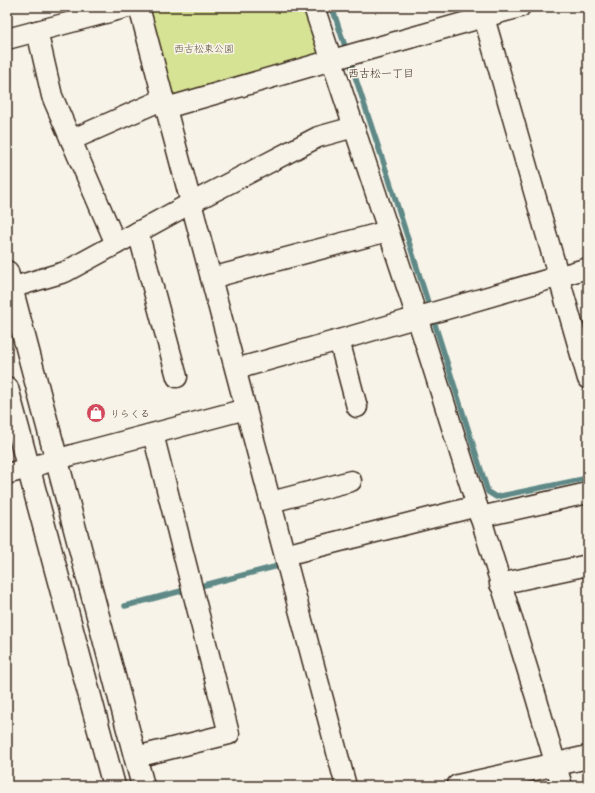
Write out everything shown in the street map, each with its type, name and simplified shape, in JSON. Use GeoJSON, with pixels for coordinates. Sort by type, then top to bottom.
{"type":"FeatureCollection","features":[{"type":"Feature","properties":{"kind":"street"},"geometry":{"type":"LineString","coordinates":[[7,39],[128,7]]}},
{"type":"Feature","properties":{"kind":"street"},"geometry":{"type":"LineString","coordinates":[[139,7],[346,786]]}},
{"type":"Feature","properties":{"kind":"street"},"geometry":{"type":"LineString","coordinates":[[314,7],[342,57],[354,127],[388,231],[425,315],[479,512],[562,786]]}},
{"type":"Feature","properties":{"kind":"street"},"geometry":{"type":"LineString","coordinates":[[71,140],[165,104],[342,57],[482,12],[520,7]]}},
{"type":"Feature","properties":{"kind":"street"},"geometry":{"type":"LineString","coordinates":[[482,12],[588,379]]}},
{"type":"Feature","properties":{"kind":"street"},"geometry":{"type":"LineString","coordinates":[[37,31],[52,96],[116,244]]}},
{"type":"Feature","properties":{"kind":"street"},"geometry":{"type":"LineString","coordinates":[[143,786],[57,460],[8,283],[65,272],[191,203],[318,137],[354,127]]}},
{"type":"Feature","properties":{"kind":"street"},"geometry":{"type":"LineString","coordinates":[[211,278],[388,231]]}},
{"type":"Feature","properties":{"kind":"street"},"geometry":{"type":"LineString","coordinates":[[138,232],[177,377]]}},
{"type":"Feature","properties":{"kind":"street"},"geometry":{"type":"LineString","coordinates":[[236,369],[588,268]]}},
{"type":"Feature","properties":{"kind":"street"},"geometry":{"type":"LineString","coordinates":[[339,340],[357,407]]}},
{"type":"Feature","properties":{"kind":"street"},"geometry":{"type":"LineString","coordinates":[[7,388],[114,786]]}},
{"type":"Feature","properties":{"kind":"street"},"geometry":{"type":"LineString","coordinates":[[7,474],[246,409]]}},
{"type":"Feature","properties":{"kind":"street"},"geometry":{"type":"LineString","coordinates":[[136,757],[229,734],[153,434]]}},
{"type":"Feature","properties":{"kind":"street"},"geometry":{"type":"LineString","coordinates":[[271,502],[351,481]]}},
{"type":"Feature","properties":{"kind":"street"},"geometry":{"type":"LineString","coordinates":[[285,554],[479,512],[588,493]]}},
{"type":"Feature","properties":{"kind":"street"},"geometry":{"type":"LineString","coordinates":[[500,584],[588,565]]}},
{"type":"Feature","properties":{"kind":"street"},"geometry":{"type":"LineString","coordinates":[[458,786],[588,757]]}},
{"type":"Feature","properties":{"kind":"green space","name":"西古松東公園"},"geometry":{"type":"Polygon","coordinates":[[[149,7],[306,7],[320,49],[315,61],[180,97],[172,92],[149,7]]]}},
{"type":"Feature","properties":{"kind":"waterway"},"geometry":{"type":"LineString","coordinates":[[332,7],[388,176],[488,492],[496,497],[588,478]]}},
{"type":"Feature","properties":{"kind":"waterway"},"geometry":{"type":"LineString","coordinates":[[197,587],[278,566]]}},
{"type":"Feature","properties":{"kind":"waterway"},"geometry":{"type":"LineString","coordinates":[[125,606],[185,590]]}},
{"type":"Feature","properties":{"kind":"place","name":"りらくる"},"geometry":{"type":"Point","coordinates":[96,413]}},
{"type":"Feature","properties":{"kind":"district","name":"西古松一丁目"},"geometry":{"type":"Point","coordinates":[381,73]}}]}
